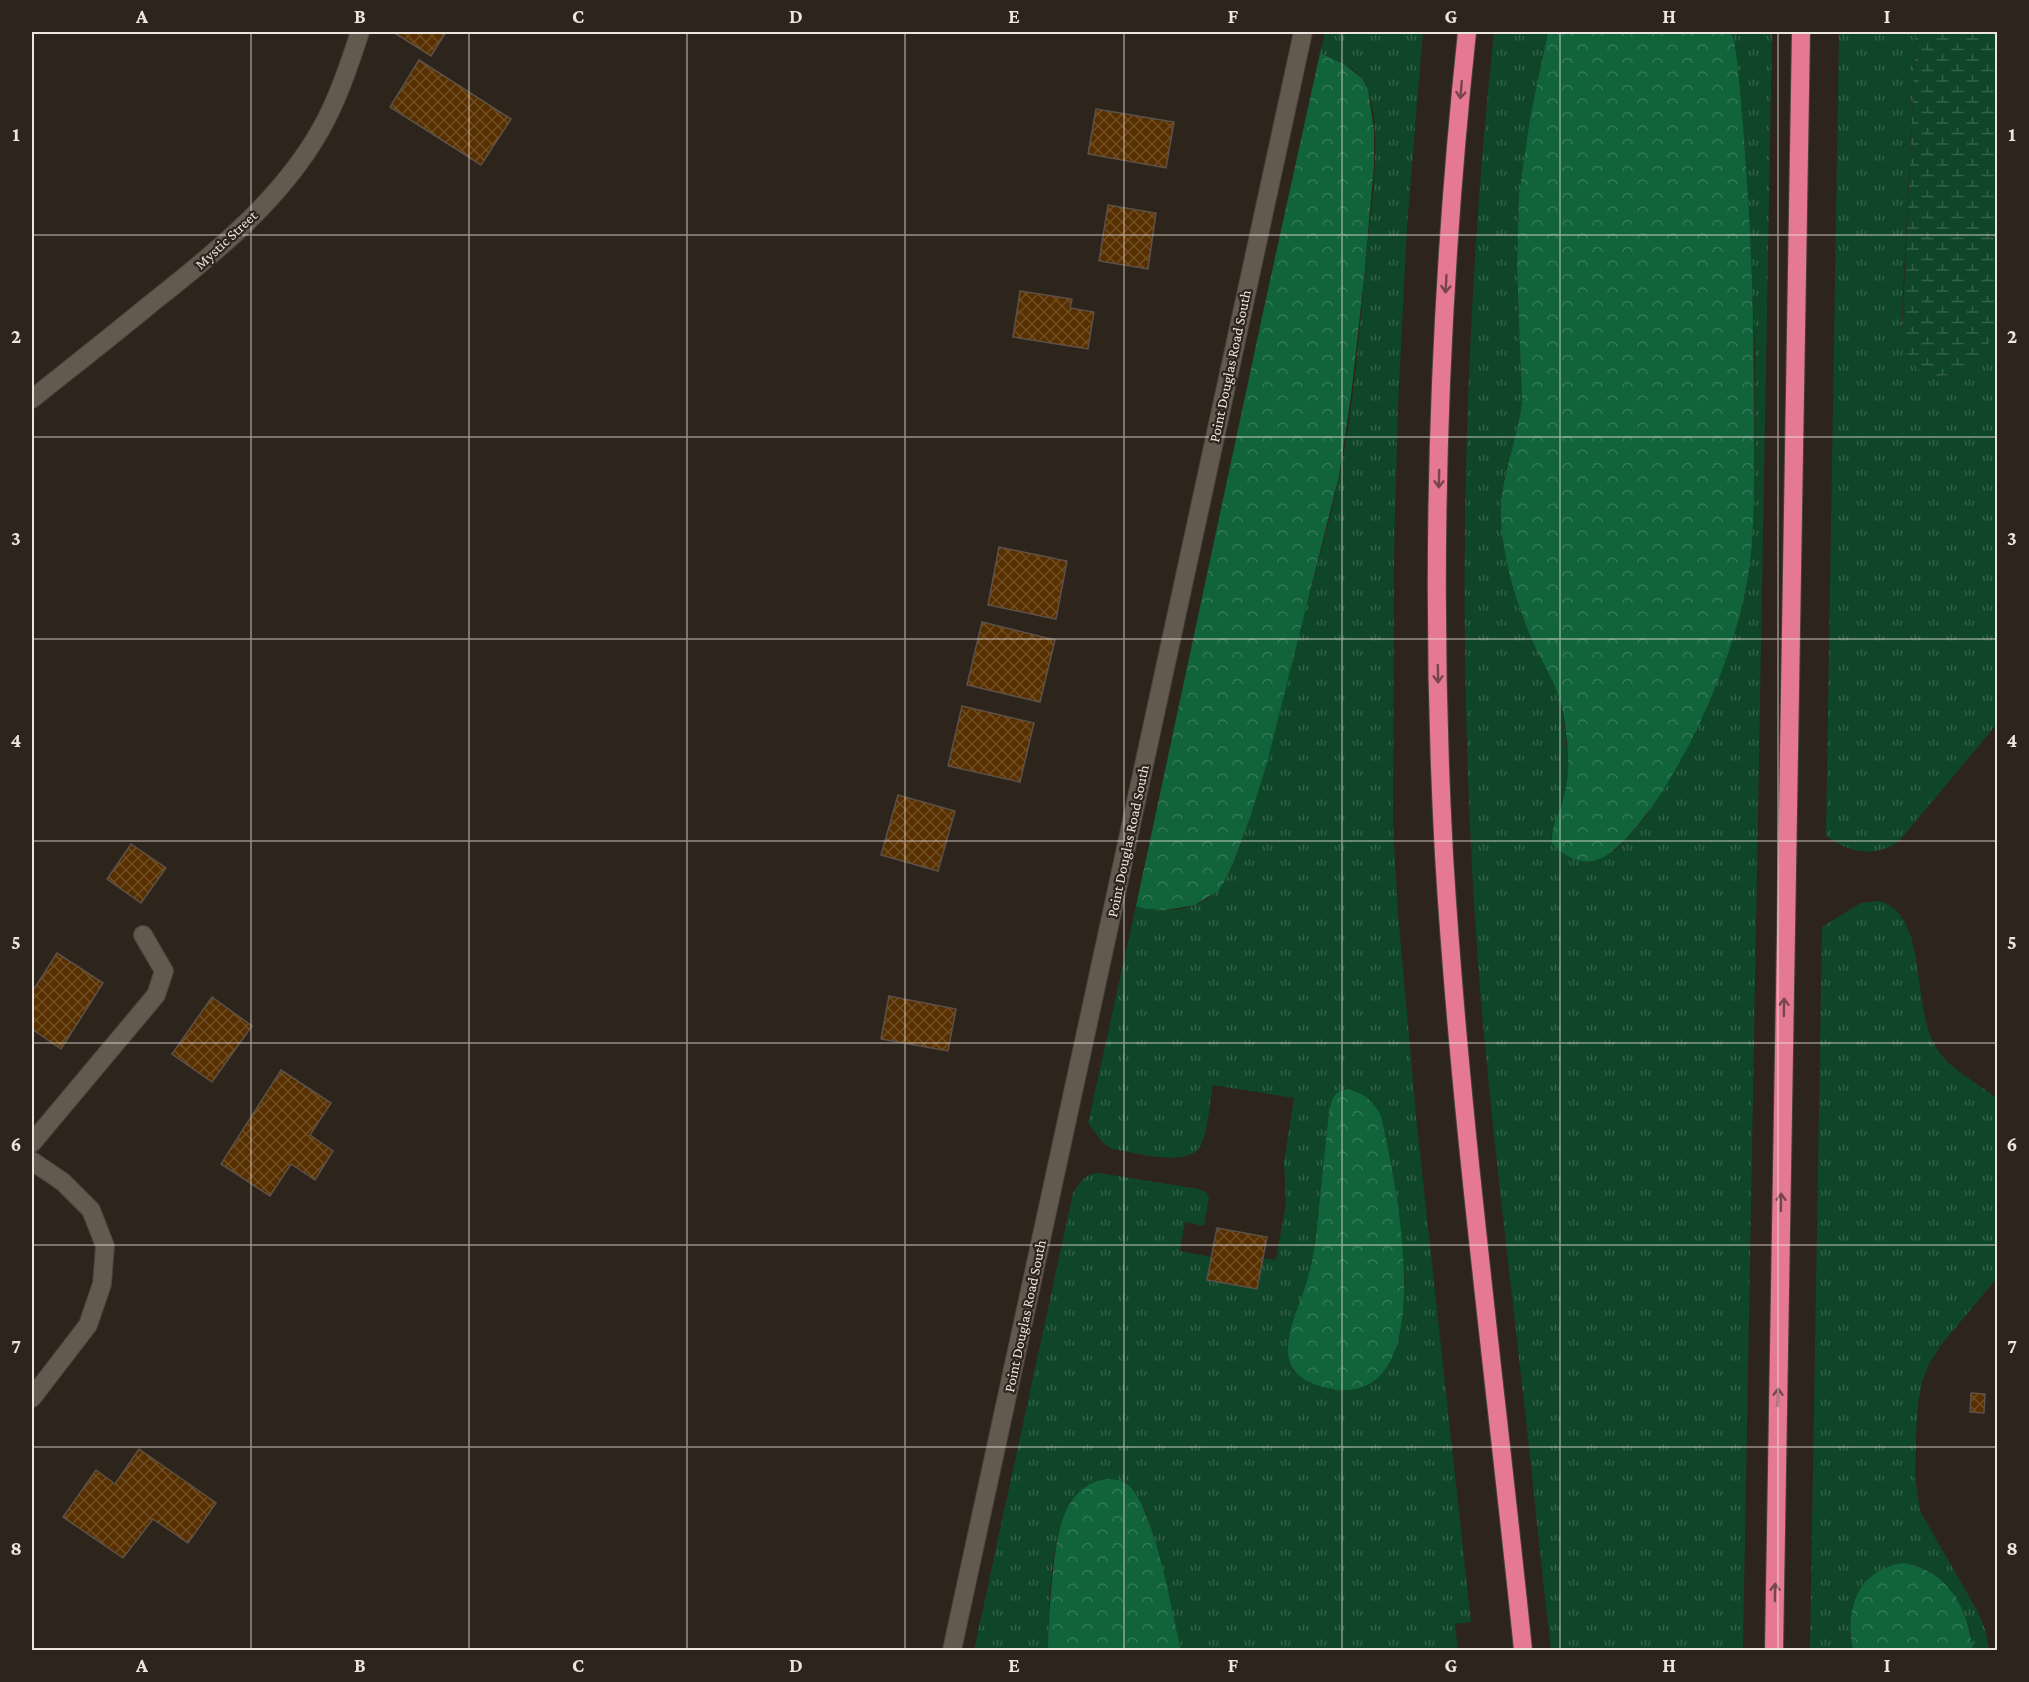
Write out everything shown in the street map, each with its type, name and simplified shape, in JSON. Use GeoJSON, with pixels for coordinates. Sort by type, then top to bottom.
{"type":"FeatureCollection","features":[{"type":"Feature","properties":{"kind":"highway"},"geometry":{"type":"LineString","coordinates":[[1467,32],[1460,93],[1447,268],[1443,367],[1438,556],[1441,773],[1450,942],[1467,1135],[1523,1650]]}},
{"type":"Feature","properties":{"kind":"highway"},"geometry":{"type":"LineString","coordinates":[[1774,1650],[1801,32]]}},
{"type":"Feature","properties":{"kind":"street","name":"Mystic Street"},"geometry":{"type":"LineString","coordinates":[[32,399],[209,257],[269,200],[321,130],[342,86],[360,32]]}},
{"type":"Feature","properties":{"kind":"street","name":"Point Douglas Road South"},"geometry":{"type":"LineString","coordinates":[[952,1650],[1303,32]]}},
{"type":"Feature","properties":{"kind":"street"},"geometry":{"type":"LineString","coordinates":[[32,1143],[156,995],[164,971],[143,935]]}},
{"type":"Feature","properties":{"kind":"street"},"geometry":{"type":"LineString","coordinates":[[32,1161],[63,1182],[91,1210],[105,1246],[102,1284],[88,1325],[32,1398]]}},
{"type":"Feature","properties":{"kind":"green space"},"geometry":{"type":"Polygon","coordinates":[[[1325,32],[1423,32],[1407,226],[1398,406],[1394,553],[1393,825],[1398,914],[1417,1126],[1471,1622],[1455,1624],[1458,1650],[1181,1650],[1145,1509],[1107,1479],[1087,1487],[1072,1502],[1062,1524],[1051,1577],[1048,1650],[974,1650],[1073,1193],[1078,1185],[1087,1176],[1099,1173],[1206,1192],[1209,1197],[1204,1226],[1185,1222],[1180,1251],[1212,1257],[1208,1280],[1257,1289],[1263,1258],[1276,1260],[1286,1203],[1284,1162],[1294,1098],[1213,1085],[1207,1125],[1201,1145],[1195,1152],[1173,1158],[1112,1149],[1103,1143],[1088,1123],[1136,906],[1167,910],[1199,904],[1220,888],[1239,850],[1270,748],[1340,474],[1350,418],[1359,334],[1375,167],[1374,123],[1372,104],[1364,80],[1354,70],[1320,53],[1325,32]],[[1354,1091],[1329,1111],[1313,1264],[1293,1324],[1289,1362],[1293,1371],[1311,1383],[1329,1388],[1354,1388],[1379,1375],[1389,1362],[1400,1332],[1405,1279],[1393,1175],[1381,1116],[1374,1104],[1354,1091]]]}},
{"type":"Feature","properties":{"kind":"green space"},"geometry":{"type":"Polygon","coordinates":[[[1494,32],[1548,32],[1530,118],[1519,195],[1517,267],[1522,403],[1502,495],[1501,519],[1504,547],[1520,609],[1560,698],[1569,767],[1563,803],[1551,835],[1552,844],[1615,851],[1645,818],[1702,718],[1732,641],[1743,603],[1752,537],[1755,348],[1745,153],[1739,74],[1732,32],[1772,32],[1743,1650],[1551,1650],[1487,1070],[1473,886],[1468,779],[1465,672],[1466,458],[1476,244],[1494,32]]]}},
{"type":"Feature","properties":{"kind":"green space"},"geometry":{"type":"Polygon","coordinates":[[[1548,32],[1732,32],[1740,89],[1750,228],[1754,354],[1754,504],[1750,563],[1739,620],[1707,707],[1664,789],[1621,844],[1612,852],[1594,861],[1574,859],[1552,844],[1554,827],[1567,779],[1568,757],[1564,719],[1556,689],[1533,643],[1515,593],[1504,549],[1501,520],[1505,476],[1522,403],[1517,267],[1519,195],[1530,118],[1548,32]]]}},
{"type":"Feature","properties":{"kind":"green space"},"geometry":{"type":"Polygon","coordinates":[[[1839,32],[1916,32],[1902,313],[1902,333],[1908,357],[1949,375],[1966,364],[1997,334],[1997,724],[1899,841],[1890,847],[1871,852],[1844,846],[1826,836],[1839,32]]]}},
{"type":"Feature","properties":{"kind":"green space"},"geometry":{"type":"Polygon","coordinates":[[[1916,32],[1997,32],[1997,334],[1967,364],[1958,370],[1938,376],[1922,371],[1912,363],[1902,333],[1916,32]]]}},
{"type":"Feature","properties":{"kind":"green space"},"geometry":{"type":"Polygon","coordinates":[[[1320,53],[1344,64],[1362,78],[1368,89],[1374,131],[1374,165],[1364,279],[1351,396],[1339,476],[1267,763],[1233,864],[1218,891],[1195,905],[1166,910],[1146,909],[1136,906],[1320,53]]]}},
{"type":"Feature","properties":{"kind":"green space"},"geometry":{"type":"Polygon","coordinates":[[[1879,901],[1895,909],[1906,924],[1917,965],[1929,1032],[1937,1049],[1950,1064],[1997,1099],[1997,1278],[1941,1345],[1929,1364],[1922,1382],[1918,1404],[1915,1477],[1920,1511],[1978,1612],[1985,1629],[1989,1650],[1973,1650],[1970,1630],[1931,1572],[1905,1563],[1850,1635],[1853,1650],[1810,1650],[1822,927],[1861,903],[1879,901]]]}},
{"type":"Feature","properties":{"kind":"green space"},"geometry":{"type":"Polygon","coordinates":[[[1348,1089],[1368,1099],[1381,1116],[1402,1236],[1404,1286],[1400,1331],[1387,1367],[1362,1387],[1323,1387],[1307,1381],[1294,1370],[1289,1360],[1288,1343],[1313,1256],[1329,1111],[1334,1096],[1348,1089]]]}},
{"type":"Feature","properties":{"kind":"green space"},"geometry":{"type":"Polygon","coordinates":[[[1107,1479],[1119,1480],[1129,1486],[1147,1517],[1155,1539],[1181,1650],[1048,1650],[1054,1565],[1063,1518],[1079,1492],[1091,1484],[1107,1479]]]}},
{"type":"Feature","properties":{"kind":"green space"},"geometry":{"type":"Polygon","coordinates":[[[1905,1563],[1934,1575],[1954,1594],[1966,1620],[1973,1650],[1853,1650],[1851,1620],[1858,1593],[1876,1573],[1905,1563]]]}},
{"type":"Feature","properties":{"kind":"building"},"geometry":{"type":"Polygon","coordinates":[[[393,32],[446,32],[431,56],[393,32]]]}},
{"type":"Feature","properties":{"kind":"building"},"geometry":{"type":"Polygon","coordinates":[[[419,60],[511,119],[481,165],[390,107],[419,60]]]}},
{"type":"Feature","properties":{"kind":"building"},"geometry":{"type":"Polygon","coordinates":[[[1096,109],[1174,122],[1166,168],[1088,154],[1096,109]]]}},
{"type":"Feature","properties":{"kind":"building"},"geometry":{"type":"Polygon","coordinates":[[[1108,205],[1156,213],[1148,269],[1099,261],[1108,205]]]}},
{"type":"Feature","properties":{"kind":"building"},"geometry":{"type":"Polygon","coordinates":[[[1020,291],[1072,299],[1070,308],[1094,312],[1088,349],[1013,337],[1020,291]]]}},
{"type":"Feature","properties":{"kind":"building"},"geometry":{"type":"Polygon","coordinates":[[[999,547],[1067,561],[1056,619],[988,605],[999,547]]]}},
{"type":"Feature","properties":{"kind":"building"},"geometry":{"type":"Polygon","coordinates":[[[982,622],[1055,640],[1040,702],[967,685],[982,622]]]}},
{"type":"Feature","properties":{"kind":"building"},"geometry":{"type":"Polygon","coordinates":[[[962,706],[1034,723],[1020,782],[948,766],[962,706]]]}},
{"type":"Feature","properties":{"kind":"building"},"geometry":{"type":"Polygon","coordinates":[[[898,795],[955,811],[938,871],[881,855],[898,795]]]}},
{"type":"Feature","properties":{"kind":"building"},"geometry":{"type":"Polygon","coordinates":[[[131,844],[166,868],[141,903],[107,879],[131,844]]]}},
{"type":"Feature","properties":{"kind":"building"},"geometry":{"type":"Polygon","coordinates":[[[57,953],[103,983],[61,1049],[32,1029],[32,992],[57,953]]]}},
{"type":"Feature","properties":{"kind":"building"},"geometry":{"type":"Polygon","coordinates":[[[889,996],[956,1009],[948,1051],[881,1039],[889,996]]]}},
{"type":"Feature","properties":{"kind":"building"},"geometry":{"type":"Polygon","coordinates":[[[212,997],[252,1026],[212,1082],[172,1054],[212,997]]]}},
{"type":"Feature","properties":{"kind":"building"},"geometry":{"type":"Polygon","coordinates":[[[281,1070],[331,1103],[310,1135],[333,1151],[315,1180],[291,1164],[270,1196],[221,1164],[281,1070]]]}},
{"type":"Feature","properties":{"kind":"building"},"geometry":{"type":"Polygon","coordinates":[[[1217,1228],[1267,1237],[1257,1289],[1207,1280],[1217,1228]]]}},
{"type":"Feature","properties":{"kind":"building"},"geometry":{"type":"Polygon","coordinates":[[[1971,1393],[1985,1394],[1984,1413],[1970,1412],[1971,1393]]]}},
{"type":"Feature","properties":{"kind":"building"},"geometry":{"type":"Polygon","coordinates":[[[139,1449],[216,1503],[188,1543],[153,1519],[123,1558],[63,1517],[96,1470],[115,1484],[139,1449]]]}}]}
